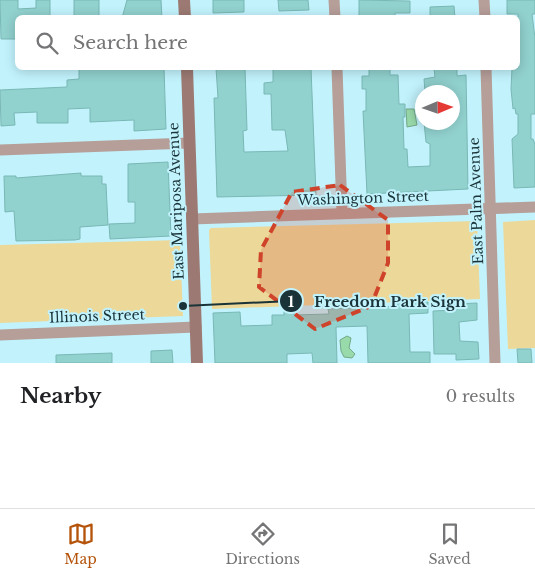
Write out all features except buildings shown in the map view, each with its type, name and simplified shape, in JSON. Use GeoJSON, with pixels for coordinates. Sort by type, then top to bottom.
{"type":"FeatureCollection","features":[{"type":"Feature","properties":{"kind":"street"},"geometry":{"type":"LineString","coordinates":[[184,0],[185,15]]}},
{"type":"Feature","properties":{"kind":"street"},"geometry":{"type":"LineString","coordinates":[[334,0],[335,15]]}},
{"type":"Feature","properties":{"kind":"street"},"geometry":{"type":"LineString","coordinates":[[484,0],[484,15]]}},
{"type":"Feature","properties":{"kind":"street","name":"East Mariposa Avenue"},"geometry":{"type":"LineString","coordinates":[[187,70],[197,363]]}},
{"type":"Feature","properties":{"kind":"street"},"geometry":{"type":"LineString","coordinates":[[337,70],[342,213]]}},
{"type":"Feature","properties":{"kind":"street","name":"East Palm Avenue"},"geometry":{"type":"LineString","coordinates":[[486,70],[492,208],[495,363]]}},
{"type":"Feature","properties":{"kind":"street"},"geometry":{"type":"LineString","coordinates":[[0,150],[189,143]]}},
{"type":"Feature","properties":{"kind":"street","name":"Washington Street"},"geometry":{"type":"LineString","coordinates":[[192,219],[535,207]]}},
{"type":"Feature","properties":{"kind":"street","name":"Illinois Street"},"geometry":{"type":"LineString","coordinates":[[0,335],[196,327]]}},
{"type":"Feature","properties":{"kind":"highlighted area"},"geometry":{"type":"Polygon","coordinates":[[[340,185],[388,220],[388,263],[371,306],[315,329],[259,287],[261,250],[292,192],[340,185]]]}},
{"type":"Feature","properties":{"kind":"shaded area"},"geometry":{"type":"Polygon","coordinates":[[[406,109],[414,109],[415,125],[407,127],[406,109]]]}},
{"type":"Feature","properties":{"kind":"shaded area"},"geometry":{"type":"Polygon","coordinates":[[[535,220],[535,348],[508,349],[503,222],[535,220]]]}},
{"type":"Feature","properties":{"kind":"shaded area"},"geometry":{"type":"Polygon","coordinates":[[[477,221],[480,299],[212,309],[209,230],[211,228],[477,221]]]}},
{"type":"Feature","properties":{"kind":"shaded area"},"geometry":{"type":"Polygon","coordinates":[[[180,240],[183,316],[0,323],[0,245],[180,240]]]}},
{"type":"Feature","properties":{"kind":"shaded area"},"geometry":{"type":"Polygon","coordinates":[[[347,336],[351,338],[349,348],[355,354],[352,358],[344,357],[341,351],[340,340],[347,336]]]}},
{"type":"Feature","properties":{"kind":"place","name":"Freedom Park Sign"},"geometry":{"type":"Point","coordinates":[183,306]}}]}
